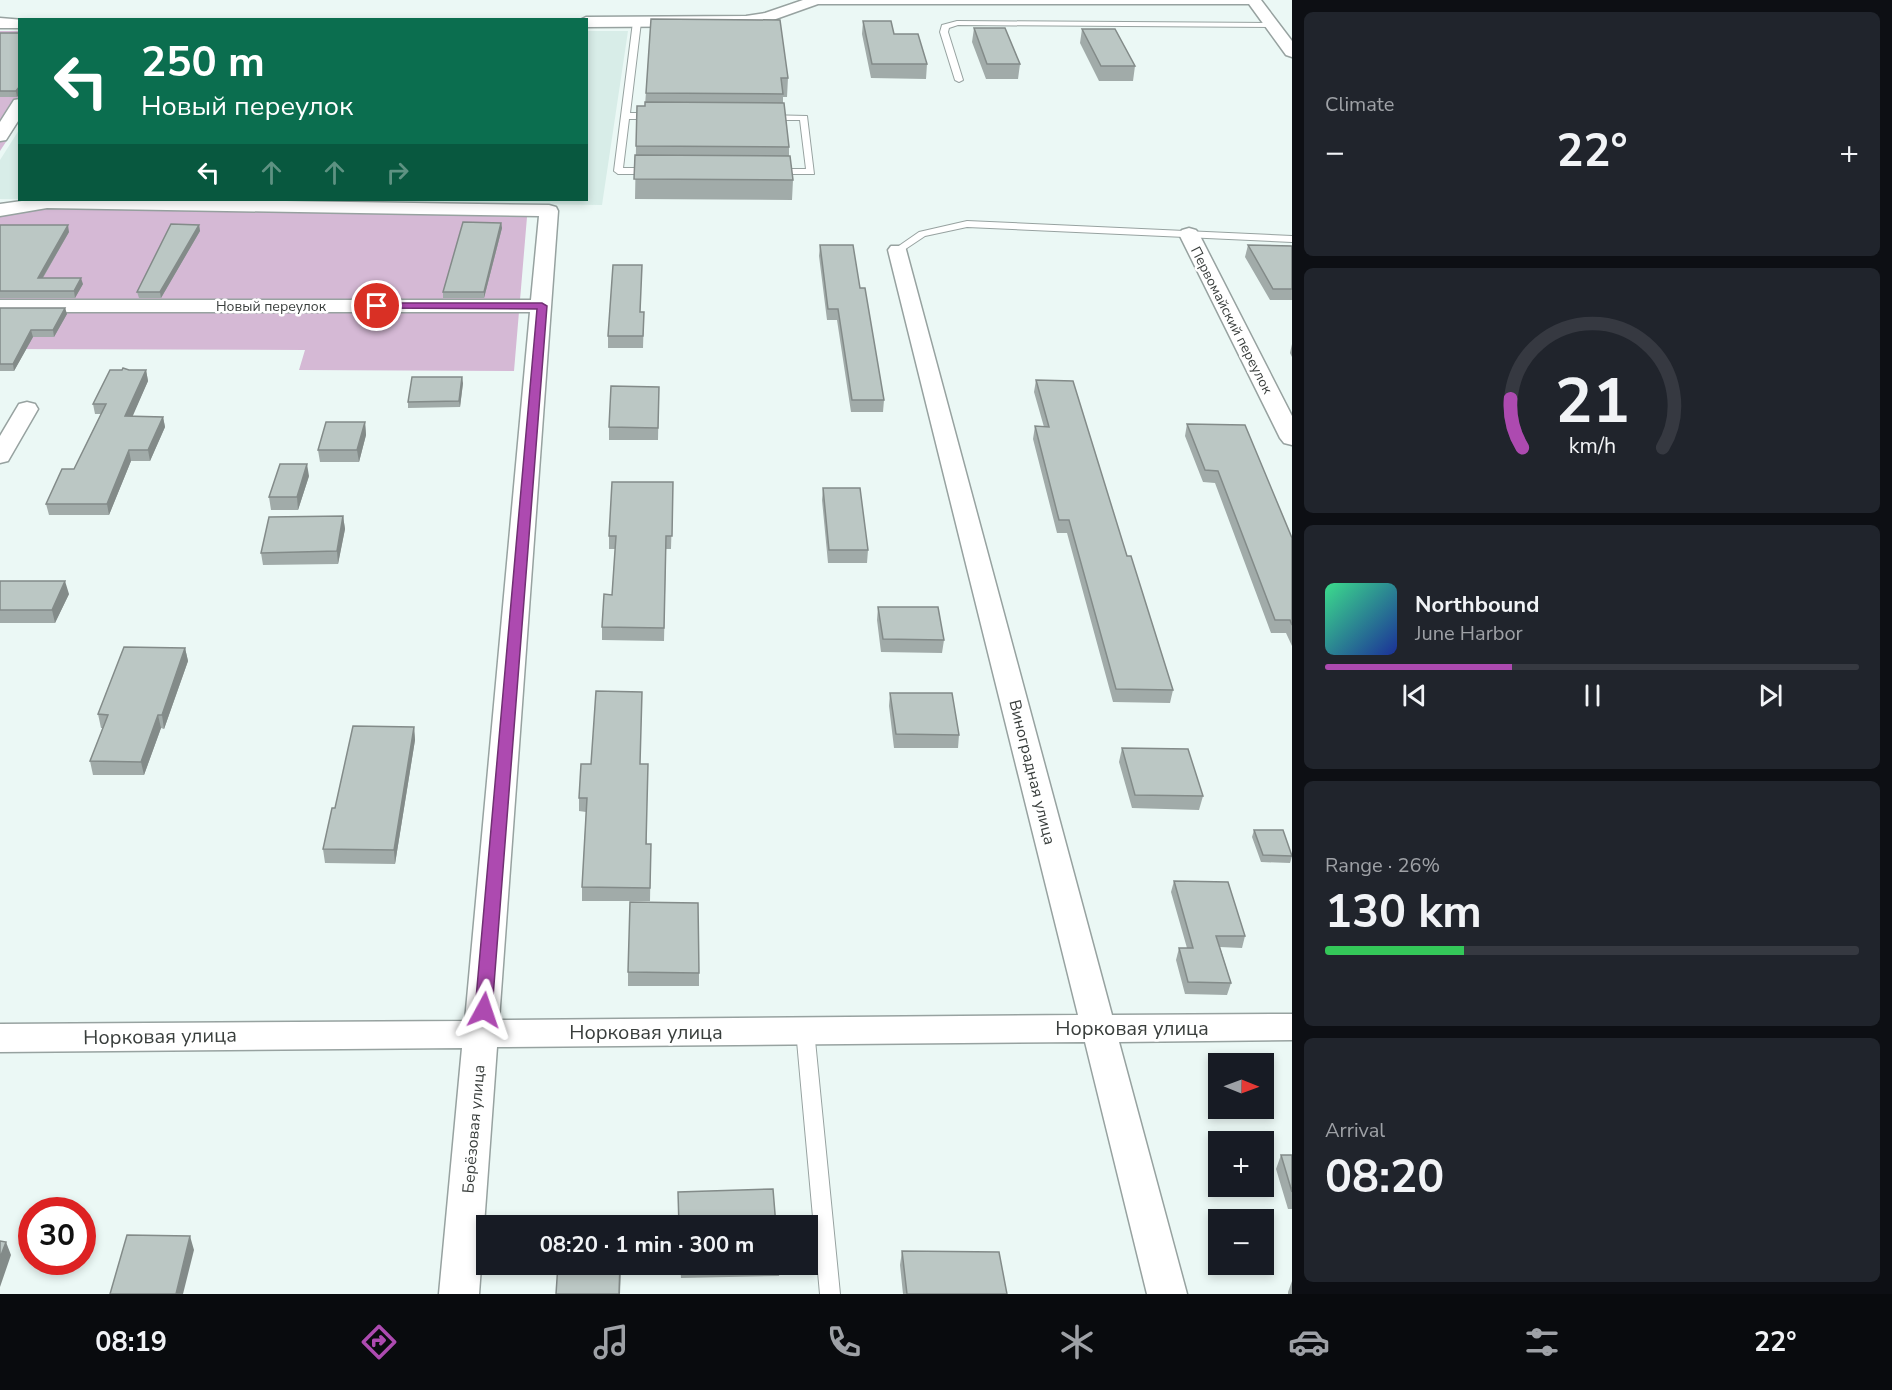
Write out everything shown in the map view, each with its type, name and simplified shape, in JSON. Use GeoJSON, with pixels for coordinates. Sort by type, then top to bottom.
{"type":"FeatureCollection","features":[{"type":"Feature","properties":{"kind":"street"},"geometry":{"type":"LineString","coordinates":[[588,22],[746,21],[768,17],[817,0],[1253,0],[1292,52]]}},
{"type":"Feature","properties":{"kind":"street"},"geometry":{"type":"LineString","coordinates":[[0,23],[18,23]]}},
{"type":"Feature","properties":{"kind":"street"},"geometry":{"type":"LineString","coordinates":[[1272,25],[1292,25]]}},
{"type":"Feature","properties":{"kind":"street"},"geometry":{"type":"LineString","coordinates":[[0,136],[18,107]]}},
{"type":"Feature","properties":{"kind":"street","name":"Берёзовая улица"},"geometry":{"type":"LineString","coordinates":[[0,210],[47,202],[549,211],[459,1294]]}},
{"type":"Feature","properties":{"kind":"street","name":"Первомайский переулок"},"geometry":{"type":"LineString","coordinates":[[1189,234],[1292,438]]}},
{"type":"Feature","properties":{"kind":"street","name":"Виноградная улица"},"geometry":{"type":"LineString","coordinates":[[898,250],[1167,1294]]}},
{"type":"Feature","properties":{"kind":"street","name":"Новый переулок"},"geometry":{"type":"LineString","coordinates":[[0,306],[542,306]]}},
{"type":"Feature","properties":{"kind":"street"},"geometry":{"type":"LineString","coordinates":[[0,456],[27,409]]}},
{"type":"Feature","properties":{"kind":"street","name":"Норковая улица"},"geometry":{"type":"LineString","coordinates":[[0,1038],[1292,1027]]}},
{"type":"Feature","properties":{"kind":"lane"},"geometry":{"type":"LineString","coordinates":[[636,22],[618,171],[663,171]]}},
{"type":"Feature","properties":{"kind":"lane"},"geometry":{"type":"LineString","coordinates":[[959,81],[944,32],[945,27],[957,23],[1272,25]]}},
{"type":"Feature","properties":{"kind":"lane"},"geometry":{"type":"LineString","coordinates":[[626,116],[660,116]]}},
{"type":"Feature","properties":{"kind":"lane"},"geometry":{"type":"LineString","coordinates":[[763,117],[804,118],[811,172],[765,172]]}},
{"type":"Feature","properties":{"kind":"lane"},"geometry":{"type":"LineString","coordinates":[[898,250],[922,234],[967,224],[1292,239]]}},
{"type":"Feature","properties":{"kind":"lane"},"geometry":{"type":"LineString","coordinates":[[805,1030],[830,1294]]}},
{"type":"Feature","properties":{"kind":"shaded area"},"geometry":{"type":"Polygon","coordinates":[[[0,31],[18,31],[18,124],[0,151],[0,31]]]}},
{"type":"Feature","properties":{"kind":"shaded area"},"geometry":{"type":"Polygon","coordinates":[[[588,31],[628,31],[602,205],[200,201],[588,201],[588,31]]]}},
{"type":"Feature","properties":{"kind":"shaded area"},"geometry":{"type":"Polygon","coordinates":[[[18,132],[18,199],[0,199],[0,160],[18,132]]]}},
{"type":"Feature","properties":{"kind":"shaded area"},"geometry":{"type":"Polygon","coordinates":[[[0,205],[527,217],[514,371],[299,370],[305,350],[0,349],[0,205]]]}},
{"type":"Feature","properties":{"kind":"building"},"geometry":{"type":"Polygon","coordinates":[[[651,19],[780,20],[788,78],[781,78],[783,94],[646,93],[651,19]]]}},
{"type":"Feature","properties":{"kind":"building"},"geometry":{"type":"Polygon","coordinates":[[[863,21],[891,21],[894,34],[918,34],[927,64],[872,64],[863,21]]]}},
{"type":"Feature","properties":{"kind":"building"},"geometry":{"type":"Polygon","coordinates":[[[974,28],[1005,28],[1020,64],[987,64],[974,28]]]}},
{"type":"Feature","properties":{"kind":"building"},"geometry":{"type":"Polygon","coordinates":[[[1082,29],[1115,29],[1135,66],[1101,66],[1082,29]]]}},
{"type":"Feature","properties":{"kind":"building"},"geometry":{"type":"Polygon","coordinates":[[[0,33],[18,33],[18,88],[16,91],[0,91],[0,33]]]}},
{"type":"Feature","properties":{"kind":"building"},"geometry":{"type":"Polygon","coordinates":[[[645,102],[784,103],[789,147],[636,146],[637,106],[645,106],[645,102]]]}},
{"type":"Feature","properties":{"kind":"building"},"geometry":{"type":"Polygon","coordinates":[[[635,155],[790,156],[793,180],[634,179],[635,155]]]}},
{"type":"Feature","properties":{"kind":"building"},"geometry":{"type":"Polygon","coordinates":[[[463,222],[501,223],[484,292],[443,292],[463,222]]]}},
{"type":"Feature","properties":{"kind":"building"},"geometry":{"type":"Polygon","coordinates":[[[171,224],[199,225],[160,292],[137,292],[171,224]]]}},
{"type":"Feature","properties":{"kind":"building"},"geometry":{"type":"Polygon","coordinates":[[[0,225],[68,225],[38,278],[81,278],[74,291],[0,291],[0,225]]]}},
{"type":"Feature","properties":{"kind":"building"},"geometry":{"type":"Polygon","coordinates":[[[820,245],[853,245],[860,288],[865,288],[884,400],[852,400],[838,309],[828,309],[820,245]]]}},
{"type":"Feature","properties":{"kind":"building"},"geometry":{"type":"Polygon","coordinates":[[[1248,245],[1292,246],[1292,289],[1273,289],[1248,245]]]}},
{"type":"Feature","properties":{"kind":"building"},"geometry":{"type":"Polygon","coordinates":[[[613,265],[642,265],[640,312],[644,312],[643,336],[608,336],[613,265]]]}},
{"type":"Feature","properties":{"kind":"building"},"geometry":{"type":"Polygon","coordinates":[[[0,308],[65,308],[53,330],[31,330],[13,364],[0,364],[0,308]]]}},
{"type":"Feature","properties":{"kind":"building"},"geometry":{"type":"Polygon","coordinates":[[[123,368],[146,370],[125,416],[163,417],[148,450],[129,450],[107,504],[46,504],[62,469],[74,469],[106,404],[93,404],[110,370],[122,370],[123,368]]]}},
{"type":"Feature","properties":{"kind":"building"},"geometry":{"type":"Polygon","coordinates":[[[412,377],[462,377],[459,401],[408,402],[412,377]]]}},
{"type":"Feature","properties":{"kind":"building"},"geometry":{"type":"Polygon","coordinates":[[[1036,380],[1073,381],[1127,556],[1131,556],[1173,690],[1116,689],[1069,520],[1059,520],[1035,426],[1049,427],[1036,380]]]}},
{"type":"Feature","properties":{"kind":"building"},"geometry":{"type":"Polygon","coordinates":[[[611,386],[659,387],[658,428],[609,427],[611,386]]]}},
{"type":"Feature","properties":{"kind":"building"},"geometry":{"type":"Polygon","coordinates":[[[326,422],[365,422],[357,450],[318,450],[326,422]]]}},
{"type":"Feature","properties":{"kind":"building"},"geometry":{"type":"Polygon","coordinates":[[[1187,424],[1245,425],[1292,538],[1292,625],[1290,620],[1275,620],[1218,471],[1205,470],[1187,424]]]}},
{"type":"Feature","properties":{"kind":"building"},"geometry":{"type":"Polygon","coordinates":[[[280,464],[307,464],[297,497],[269,497],[280,464]]]}},
{"type":"Feature","properties":{"kind":"building"},"geometry":{"type":"Polygon","coordinates":[[[612,482],[673,482],[672,536],[666,536],[664,628],[602,627],[604,594],[612,595],[616,536],[609,536],[612,482]]]}},
{"type":"Feature","properties":{"kind":"building"},"geometry":{"type":"Polygon","coordinates":[[[823,488],[860,488],[868,550],[829,550],[823,488]]]}},
{"type":"Feature","properties":{"kind":"building"},"geometry":{"type":"Polygon","coordinates":[[[343,516],[337,551],[261,553],[269,517],[343,516]]]}},
{"type":"Feature","properties":{"kind":"building"},"geometry":{"type":"Polygon","coordinates":[[[0,581],[65,581],[52,610],[0,610],[0,581]]]}},
{"type":"Feature","properties":{"kind":"building"},"geometry":{"type":"Polygon","coordinates":[[[878,607],[938,607],[944,640],[883,639],[878,607]]]}},
{"type":"Feature","properties":{"kind":"building"},"geometry":{"type":"Polygon","coordinates":[[[124,647],[185,648],[162,715],[158,715],[141,762],[90,761],[108,715],[98,714],[124,647]]]}},
{"type":"Feature","properties":{"kind":"building"},"geometry":{"type":"Polygon","coordinates":[[[596,691],[642,692],[640,764],[648,764],[646,844],[651,844],[650,888],[582,887],[587,798],[579,798],[581,764],[591,764],[596,691]]]}},
{"type":"Feature","properties":{"kind":"building"},"geometry":{"type":"Polygon","coordinates":[[[890,693],[952,693],[959,735],[896,734],[890,693]]]}},
{"type":"Feature","properties":{"kind":"building"},"geometry":{"type":"Polygon","coordinates":[[[353,726],[414,727],[394,850],[323,849],[332,808],[335,808],[353,726]]]}},
{"type":"Feature","properties":{"kind":"building"},"geometry":{"type":"Polygon","coordinates":[[[1122,748],[1188,749],[1203,796],[1135,795],[1122,748]]]}},
{"type":"Feature","properties":{"kind":"building"},"geometry":{"type":"Polygon","coordinates":[[[1254,830],[1283,830],[1292,856],[1263,855],[1254,830]]]}},
{"type":"Feature","properties":{"kind":"building"},"geometry":{"type":"Polygon","coordinates":[[[1174,881],[1228,882],[1245,936],[1216,936],[1231,983],[1188,982],[1179,948],[1193,948],[1174,881]]]}},
{"type":"Feature","properties":{"kind":"building"},"geometry":{"type":"Polygon","coordinates":[[[630,902],[698,903],[699,973],[628,972],[630,902]]]}},
{"type":"Feature","properties":{"kind":"building"},"geometry":{"type":"Polygon","coordinates":[[[1281,1155],[1292,1155],[1292,1192],[1281,1155]]]}},
{"type":"Feature","properties":{"kind":"building"},"geometry":{"type":"Polygon","coordinates":[[[773,1189],[775,1215],[679,1215],[678,1192],[773,1189]]]}},
{"type":"Feature","properties":{"kind":"building"},"geometry":{"type":"Polygon","coordinates":[[[127,1235],[190,1236],[176,1294],[110,1294],[127,1235]]]}},
{"type":"Feature","properties":{"kind":"building"},"geometry":{"type":"Polygon","coordinates":[[[0,1241],[6,1242],[0,1258],[0,1241]]]}},
{"type":"Feature","properties":{"kind":"building"},"geometry":{"type":"Polygon","coordinates":[[[902,1251],[999,1252],[1007,1294],[907,1294],[902,1251]]]}},
{"type":"Feature","properties":{"kind":"building"},"geometry":{"type":"Polygon","coordinates":[[[557,1275],[620,1275],[619,1294],[556,1294],[557,1275]]]}},
{"type":"Feature","properties":{"kind":"route"},"geometry":{"type":"LineString","coordinates":[[377,306],[542,306],[484,1010]]}}]}
